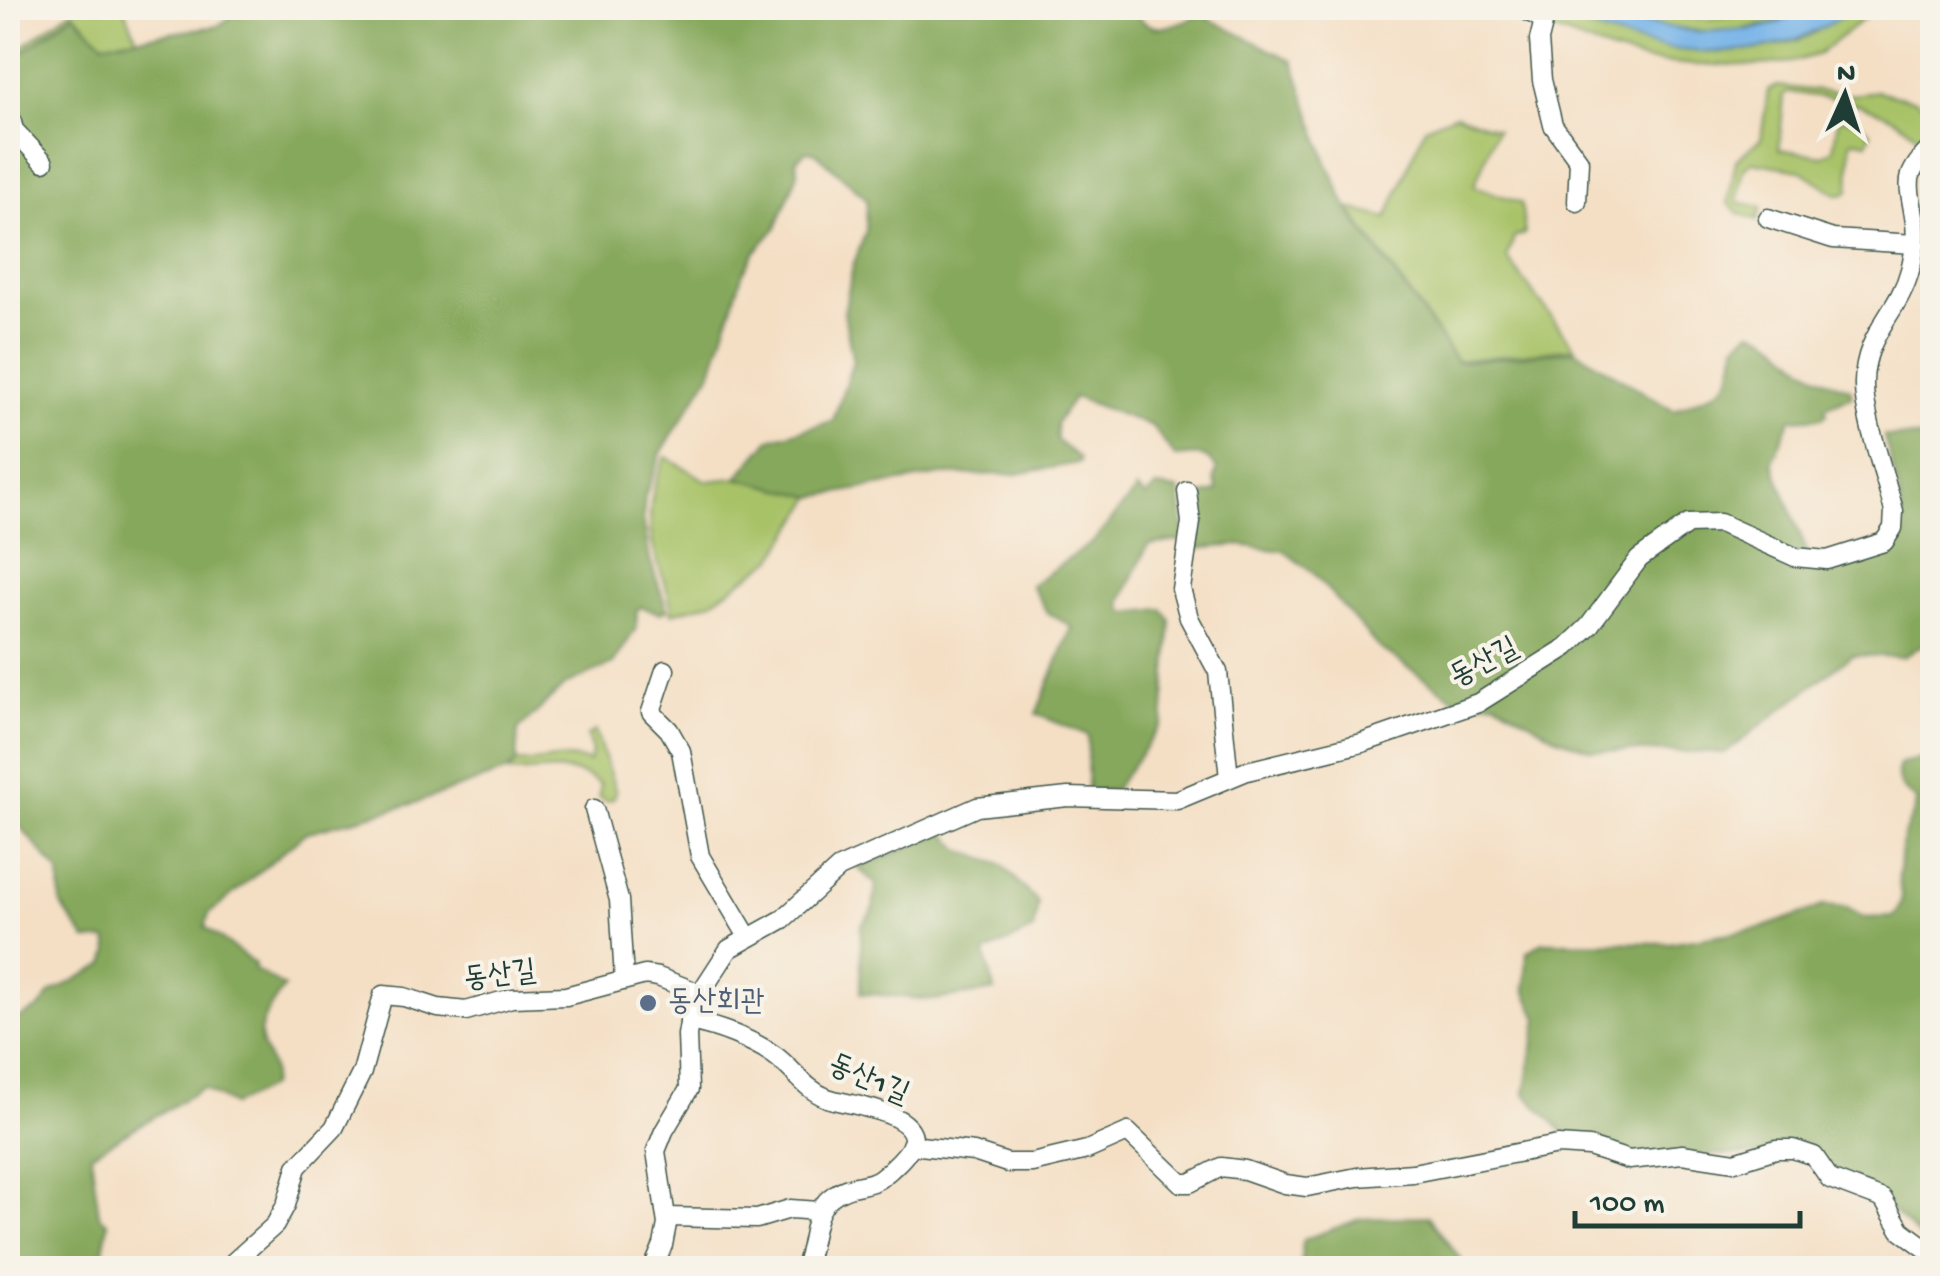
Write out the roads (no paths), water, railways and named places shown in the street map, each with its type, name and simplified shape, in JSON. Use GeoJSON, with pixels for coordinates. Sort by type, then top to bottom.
{"type":"FeatureCollection","features":[{"type":"Feature","properties":{"kind":"street"},"geometry":{"type":"LineString","coordinates":[[1522,8],[1544,14],[1539,53],[1542,80],[1552,126],[1579,161],[1577,202]]}},
{"type":"Feature","properties":{"kind":"street"},"geometry":{"type":"LineString","coordinates":[[8,107],[14,130],[44,162]]}},
{"type":"Feature","properties":{"kind":"street","name":"동산길"},"geometry":{"type":"LineString","coordinates":[[653,1268],[663,1245],[668,1217],[656,1151],[689,1088],[688,1020],[699,993],[729,948],[783,920],[839,868],[967,810],[1068,797],[1166,802],[1229,778],[1362,743],[1454,712],[1499,692],[1581,635],[1639,560],[1688,524],[1726,524],[1794,557],[1812,560],[1848,556],[1884,542],[1893,528],[1894,511],[1866,402],[1864,372],[1873,337],[1901,294],[1914,249],[1908,180],[1914,166],[1932,148]]}},
{"type":"Feature","properties":{"kind":"street"},"geometry":{"type":"LineString","coordinates":[[1768,218],[1834,239],[1914,249],[1932,260]]}},
{"type":"Feature","properties":{"kind":"street"},"geometry":{"type":"LineString","coordinates":[[1187,490],[1191,522],[1181,589],[1189,618],[1218,672],[1229,778]]}},
{"type":"Feature","properties":{"kind":"street"},"geometry":{"type":"LineString","coordinates":[[665,670],[651,712],[669,730],[681,751],[698,848],[748,936]]}},
{"type":"Feature","properties":{"kind":"street"},"geometry":{"type":"LineString","coordinates":[[594,808],[619,900],[624,979]]}},
{"type":"Feature","properties":{"kind":"street","name":"동산길"},"geometry":{"type":"LineString","coordinates":[[227,1268],[275,1225],[286,1205],[297,1166],[334,1128],[362,1072],[383,995],[466,1011],[512,998],[566,996],[638,975],[658,977],[699,993]]}},
{"type":"Feature","properties":{"kind":"street","name":"동산1길"},"geometry":{"type":"LineString","coordinates":[[688,1020],[760,1046],[820,1095],[895,1117],[911,1132],[911,1145],[878,1180],[845,1188],[819,1211]]}},
{"type":"Feature","properties":{"kind":"street"},"geometry":{"type":"LineString","coordinates":[[911,1145],[974,1152],[1007,1163],[1032,1163],[1087,1150],[1128,1132],[1181,1183],[1190,1183],[1221,1168],[1245,1170],[1292,1186],[1307,1187],[1357,1176],[1413,1174],[1558,1145],[1588,1148],[1628,1160],[1682,1154],[1735,1162],[1776,1149],[1793,1149],[1814,1156],[1830,1179],[1883,1199],[1901,1230],[1932,1253]]}},
{"type":"Feature","properties":{"kind":"street"},"geometry":{"type":"LineString","coordinates":[[668,1217],[756,1219],[790,1209],[819,1211],[815,1239],[804,1268]]}},
{"type":"Feature","properties":{"kind":"water"},"geometry":{"type":"Polygon","coordinates":[[[1543,8],[1600,8],[1642,22],[1697,32],[1753,29],[1778,23],[1809,8],[1853,8],[1818,30],[1780,44],[1741,51],[1700,52],[1619,37],[1543,8]]]}},
{"type":"Feature","properties":{"kind":"place","name":"동산회관"},"geometry":{"type":"Point","coordinates":[648,1003]}}]}
